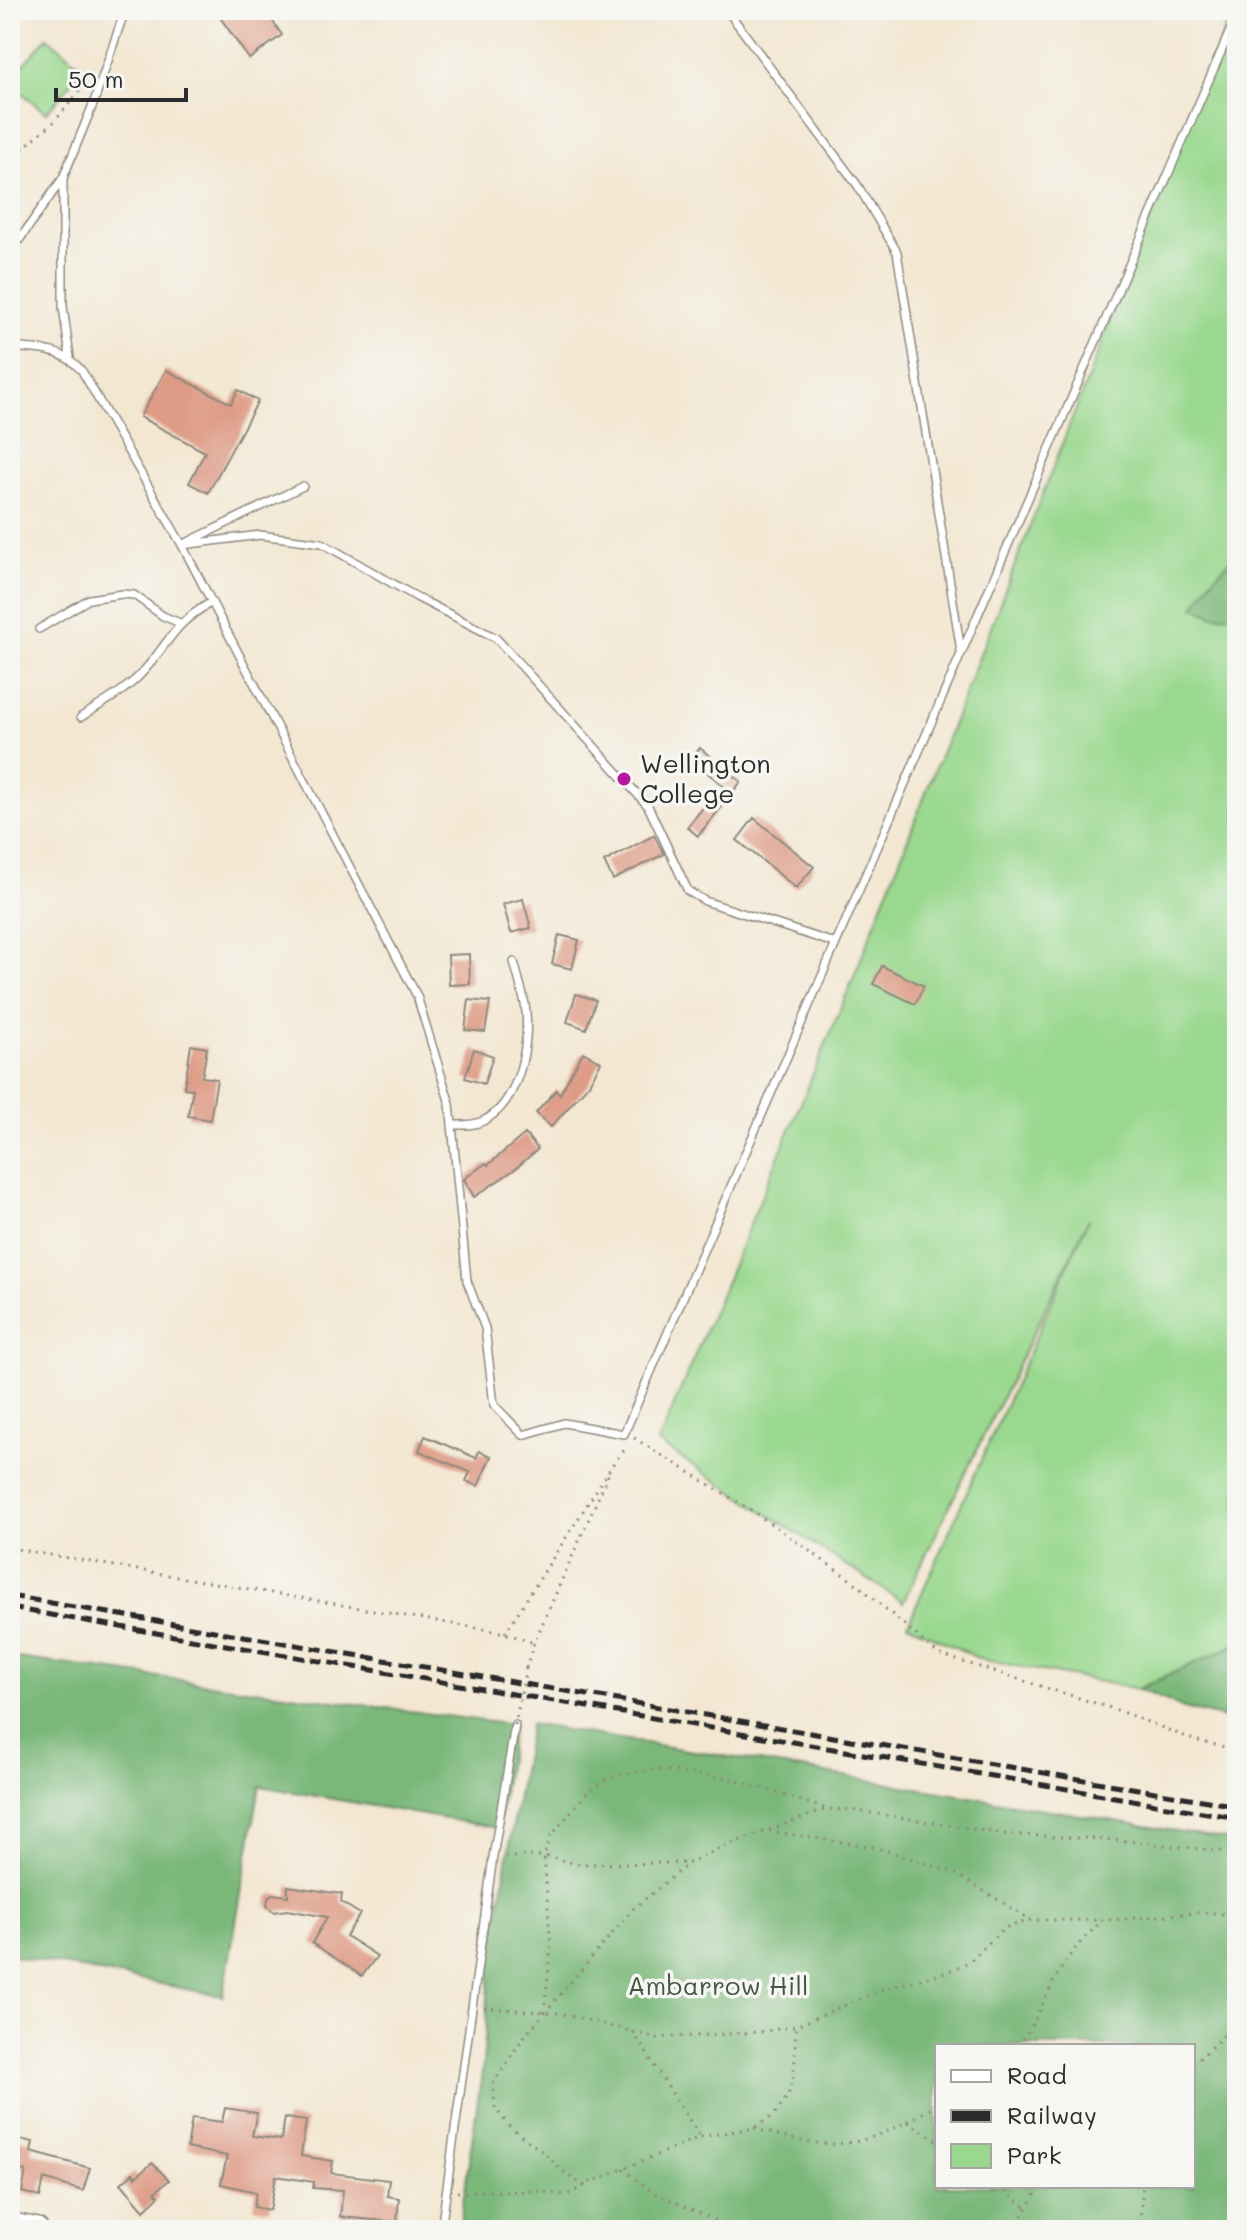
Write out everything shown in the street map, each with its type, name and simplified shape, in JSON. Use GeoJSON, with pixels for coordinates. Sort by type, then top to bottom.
{"type":"FeatureCollection","features":[{"type":"Feature","properties":{"kind":"main road"},"geometry":{"type":"LineString","coordinates":[[10,2225],[36,2230]]}},
{"type":"Feature","properties":{"kind":"lane"},"geometry":{"type":"LineString","coordinates":[[10,253],[63,178],[94,102],[125,10]]}},
{"type":"Feature","properties":{"kind":"lane"},"geometry":{"type":"LineString","coordinates":[[727,10],[858,186],[897,252],[962,653]]}},
{"type":"Feature","properties":{"kind":"lane"},"geometry":{"type":"LineString","coordinates":[[10,347],[48,350],[70,357],[82,371],[182,545],[417,996],[450,1104],[467,1281],[485,1328],[494,1405],[523,1435],[564,1423],[624,1434],[1237,15]]}},
{"type":"Feature","properties":{"kind":"lane"},"geometry":{"type":"LineString","coordinates":[[63,178],[63,307],[70,357]]}},
{"type":"Feature","properties":{"kind":"lane"},"geometry":{"type":"LineString","coordinates":[[182,545],[303,486]]}},
{"type":"Feature","properties":{"kind":"lane"},"geometry":{"type":"LineString","coordinates":[[182,545],[260,535],[322,543],[496,638],[648,806],[688,891],[705,901],[834,943]]}},
{"type":"Feature","properties":{"kind":"lane"},"geometry":{"type":"LineString","coordinates":[[39,629],[89,599],[122,594],[134,595],[163,616],[180,623]]}},
{"type":"Feature","properties":{"kind":"lane"},"geometry":{"type":"LineString","coordinates":[[81,717],[138,677],[180,623],[212,602]]}},
{"type":"Feature","properties":{"kind":"lane"},"geometry":{"type":"LineString","coordinates":[[452,1125],[481,1122],[493,1114],[503,1103],[516,1078],[526,1035],[525,1006],[514,962]]}},
{"type":"Feature","properties":{"kind":"lane"},"geometry":{"type":"LineString","coordinates":[[441,2230],[493,1857],[515,1725]]}},
{"type":"Feature","properties":{"kind":"path"},"geometry":{"type":"LineString","coordinates":[[10,159],[55,121],[111,52]]}},
{"type":"Feature","properties":{"kind":"path"},"geometry":{"type":"LineString","coordinates":[[515,1725],[534,1643],[615,1461],[624,1434]]}},
{"type":"Feature","properties":{"kind":"path"},"geometry":{"type":"LineString","coordinates":[[505,1633],[615,1461],[635,1438],[757,1514],[858,1585],[938,1654],[1114,1709],[1194,1740],[1237,1750]]}},
{"type":"Feature","properties":{"kind":"path"},"geometry":{"type":"LineString","coordinates":[[10,1548],[505,1633],[534,1643]]}},
{"type":"Feature","properties":{"kind":"path"},"geometry":{"type":"LineString","coordinates":[[544,2012],[551,1948],[544,1856],[551,1836],[589,1790],[614,1776],[655,1769],[728,1778],[827,1809],[852,1810],[1004,1834],[1117,1840],[1237,1853]]}},
{"type":"Feature","properties":{"kind":"path"},"geometry":{"type":"LineString","coordinates":[[585,2186],[509,2126],[495,2108],[493,2084],[523,2038],[633,1909],[689,1863],[722,1847],[827,1809]]}},
{"type":"Feature","properties":{"kind":"path"},"geometry":{"type":"LineString","coordinates":[[768,1831],[874,1847],[953,1872],[1031,1920]]}},
{"type":"Feature","properties":{"kind":"path"},"geometry":{"type":"LineString","coordinates":[[493,1857],[544,1856],[577,1864],[689,1863]]}},
{"type":"Feature","properties":{"kind":"path"},"geometry":{"type":"LineString","coordinates":[[473,2007],[559,2013],[657,2038],[760,2032],[796,2026],[883,1989],[946,1972],[969,1962],[1004,1928],[1031,1920],[1103,1920],[1207,1912],[1237,1916]]}},
{"type":"Feature","properties":{"kind":"path"},"geometry":{"type":"LineString","coordinates":[[1020,2044],[1033,2027],[1059,1971],[1075,1947],[1103,1920]]}},
{"type":"Feature","properties":{"kind":"path"},"geometry":{"type":"LineString","coordinates":[[1195,2062],[1237,2023]]}},
{"type":"Feature","properties":{"kind":"path"},"geometry":{"type":"LineString","coordinates":[[447,2192],[537,2191],[567,2195],[700,2137],[754,2128],[775,2114],[788,2095],[794,2075],[796,2026]]}},
{"type":"Feature","properties":{"kind":"path"},"geometry":{"type":"LineString","coordinates":[[633,2032],[700,2137]]}},
{"type":"Feature","properties":{"kind":"path"},"geometry":{"type":"LineString","coordinates":[[754,2128],[793,2141],[830,2146],[850,2144],[890,2132],[935,2106]]}},
{"type":"Feature","properties":{"kind":"path"},"geometry":{"type":"LineString","coordinates":[[908,2122],[935,2139]]}},
{"type":"Feature","properties":{"kind":"path"},"geometry":{"type":"LineString","coordinates":[[623,2169],[652,2192],[737,2230]]}},
{"type":"Feature","properties":{"kind":"path"},"geometry":{"type":"LineString","coordinates":[[1001,2188],[1028,2209]]}},
{"type":"Feature","properties":{"kind":"path"},"geometry":{"type":"LineString","coordinates":[[1014,2230],[1043,2188]]}},
{"type":"Feature","properties":{"kind":"path"},"geometry":{"type":"LineString","coordinates":[[1139,2230],[1143,2188]]}},
{"type":"Feature","properties":{"kind":"green space"},"geometry":{"type":"Polygon","coordinates":[[[1232,10],[1237,10],[1237,1644],[1138,1689],[980,1659],[908,1624],[1089,1218],[903,1602],[658,1443],[853,979],[1232,10]]]}},
{"type":"Feature","properties":{"kind":"green space"},"geometry":{"type":"Polygon","coordinates":[[[47,37],[84,68],[46,113],[10,81],[47,37]]]}},
{"type":"Feature","properties":{"kind":"green space"},"geometry":{"type":"Polygon","coordinates":[[[1237,553],[1237,614],[1214,616],[1195,607],[1211,580],[1237,553]]]}},
{"type":"Feature","properties":{"kind":"green space"},"geometry":{"type":"Polygon","coordinates":[[[1237,1644],[1237,1721],[1184,1708],[1138,1689],[1237,1644]]]}},
{"type":"Feature","properties":{"kind":"green space"},"geometry":{"type":"Polygon","coordinates":[[[10,1657],[513,1725],[498,1828],[260,1786],[223,1996],[10,1955],[10,1657]]]}},
{"type":"Feature","properties":{"kind":"green space","name":"Ambarrow Hill"},"geometry":{"type":"Polygon","coordinates":[[[530,1724],[1237,1841],[1237,2230],[459,2230],[483,2065],[491,1957],[530,1724]]]}},
{"type":"Feature","properties":{"kind":"building"},"geometry":{"type":"Polygon","coordinates":[[[215,10],[265,10],[282,35],[249,59],[215,10]]]}},
{"type":"Feature","properties":{"kind":"building"},"geometry":{"type":"Polygon","coordinates":[[[166,370],[231,404],[238,390],[258,401],[208,493],[189,483],[205,452],[140,417],[166,370]]]}},
{"type":"Feature","properties":{"kind":"building"},"geometry":{"type":"Polygon","coordinates":[[[700,748],[741,782],[732,793],[691,759],[700,748]]]}},
{"type":"Feature","properties":{"kind":"building"},"geometry":{"type":"Polygon","coordinates":[[[717,791],[727,800],[698,836],[687,827],[717,791]]]}},
{"type":"Feature","properties":{"kind":"building"},"geometry":{"type":"Polygon","coordinates":[[[754,818],[814,867],[796,888],[737,840],[754,818]]]}},
{"type":"Feature","properties":{"kind":"building"},"geometry":{"type":"Polygon","coordinates":[[[654,835],[664,854],[613,880],[604,862],[654,835]]]}},
{"type":"Feature","properties":{"kind":"building"},"geometry":{"type":"Polygon","coordinates":[[[523,899],[531,928],[511,933],[503,904],[523,899]]]}},
{"type":"Feature","properties":{"kind":"building"},"geometry":{"type":"Polygon","coordinates":[[[559,935],[579,940],[572,969],[552,964],[559,935]]]}},
{"type":"Feature","properties":{"kind":"building"},"geometry":{"type":"Polygon","coordinates":[[[469,954],[470,984],[449,985],[448,955],[469,954]]]}},
{"type":"Feature","properties":{"kind":"building"},"geometry":{"type":"Polygon","coordinates":[[[882,966],[924,986],[915,1004],[873,984],[882,966]]]}},
{"type":"Feature","properties":{"kind":"building"},"geometry":{"type":"Polygon","coordinates":[[[576,994],[596,1000],[586,1029],[567,1022],[576,994]]]}},
{"type":"Feature","properties":{"kind":"building"},"geometry":{"type":"Polygon","coordinates":[[[469,1000],[490,1002],[485,1032],[465,1030],[469,1000]]]}},
{"type":"Feature","properties":{"kind":"building"},"geometry":{"type":"Polygon","coordinates":[[[191,1045],[207,1048],[202,1077],[217,1079],[210,1120],[188,1116],[193,1089],[184,1088],[191,1045]]]}},
{"type":"Feature","properties":{"kind":"building"},"geometry":{"type":"Polygon","coordinates":[[[474,1049],[493,1056],[484,1084],[465,1078],[474,1049]]]}},
{"type":"Feature","properties":{"kind":"building"},"geometry":{"type":"Polygon","coordinates":[[[583,1052],[601,1062],[589,1084],[551,1127],[536,1113],[556,1090],[560,1094],[583,1052]]]}},
{"type":"Feature","properties":{"kind":"building"},"geometry":{"type":"Polygon","coordinates":[[[525,1134],[538,1149],[474,1197],[464,1179],[486,1163],[488,1165],[525,1134]]]}},
{"type":"Feature","properties":{"kind":"building"},"geometry":{"type":"Polygon","coordinates":[[[425,1436],[476,1458],[479,1451],[491,1456],[478,1486],[466,1481],[470,1472],[419,1451],[425,1436]]]}},
{"type":"Feature","properties":{"kind":"building"},"geometry":{"type":"Polygon","coordinates":[[[288,1886],[342,1894],[341,1902],[360,1914],[346,1936],[377,1956],[362,1976],[312,1943],[327,1917],[287,1910],[274,1912],[267,1906],[272,1894],[288,1896],[288,1886]]]}},
{"type":"Feature","properties":{"kind":"building"},"geometry":{"type":"Polygon","coordinates":[[[225,2108],[257,2113],[252,2136],[281,2140],[285,2118],[306,2121],[301,2156],[333,2161],[331,2173],[389,2180],[387,2196],[399,2198],[397,2222],[340,2217],[343,2190],[313,2188],[314,2182],[276,2176],[270,2210],[254,2207],[256,2192],[221,2184],[227,2156],[187,2148],[192,2118],[222,2122],[225,2108]]]}},
{"type":"Feature","properties":{"kind":"building"},"geometry":{"type":"Polygon","coordinates":[[[10,2137],[33,2142],[31,2152],[90,2168],[83,2191],[44,2179],[40,2197],[22,2192],[26,2171],[10,2168],[10,2137]]]}},
{"type":"Feature","properties":{"kind":"building"},"geometry":{"type":"Polygon","coordinates":[[[152,2163],[169,2180],[155,2192],[159,2196],[144,2210],[121,2183],[133,2173],[136,2177],[152,2163]]]}},
{"type":"Feature","properties":{"kind":"railway"},"geometry":{"type":"LineString","coordinates":[[10,1596],[1237,1806]]}},
{"type":"Feature","properties":{"kind":"railway"},"geometry":{"type":"LineString","coordinates":[[10,1608],[1237,1818]]}},
{"type":"Feature","properties":{"kind":"place","name":"Wellington College"},"geometry":{"type":"Point","coordinates":[624,779]}}]}
